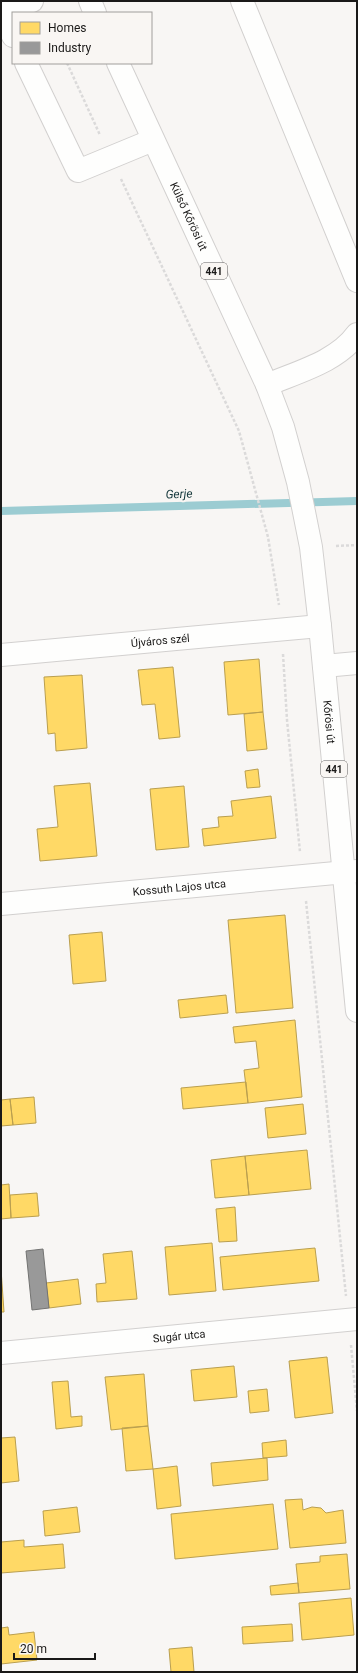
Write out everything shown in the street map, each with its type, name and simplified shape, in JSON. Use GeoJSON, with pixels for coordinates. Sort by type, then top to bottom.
{"type":"FeatureCollection","features":[{"type":"Feature","properties":{"kind":"street"},"geometry":{"type":"LineString","coordinates":[[12,34],[2,14],[32,1]]}},
{"type":"Feature","properties":{"kind":"street"},"geometry":{"type":"LineString","coordinates":[[90,1],[95,12]]}},
{"type":"Feature","properties":{"kind":"street"},"geometry":{"type":"LineString","coordinates":[[242,1],[357,281]]}},
{"type":"Feature","properties":{"kind":"street"},"geometry":{"type":"LineString","coordinates":[[26,64],[78,171],[153,140]]}},
{"type":"Feature","properties":{"kind":"street","name":"Külső Kőrösi út"},"geometry":{"type":"LineString","coordinates":[[118,64],[267,385],[284,427],[298,482]]}},
{"type":"Feature","properties":{"kind":"street"},"geometry":{"type":"LineString","coordinates":[[267,385],[330,359],[353,340],[357,334]]}},
{"type":"Feature","properties":{"kind":"street","name":"Kőrösi út"},"geometry":{"type":"LineString","coordinates":[[298,482],[308,527],[350,872],[357,1011]]}},
{"type":"Feature","properties":{"kind":"street","name":"Újváros szél"},"geometry":{"type":"LineString","coordinates":[[1,655],[320,626]]}},
{"type":"Feature","properties":{"kind":"street"},"geometry":{"type":"LineString","coordinates":[[324,666],[357,663]]}},
{"type":"Feature","properties":{"kind":"street","name":"Kossuth Lajos utca"},"geometry":{"type":"LineString","coordinates":[[1,904],[350,872]]}},
{"type":"Feature","properties":{"kind":"street","name":"Sugár utca"},"geometry":{"type":"LineString","coordinates":[[1,1353],[353,1319]]}},
{"type":"Feature","properties":{"kind":"path"},"geometry":{"type":"LineString","coordinates":[[66,64],[239,431],[268,537],[280,611],[286,720],[353,1319],[357,1411]]}},
{"type":"Feature","properties":{"kind":"building: Homes"},"geometry":{"type":"Polygon","coordinates":[[[259,659],[263,712],[228,715],[224,662],[259,659]]]}},
{"type":"Feature","properties":{"kind":"building: Homes"},"geometry":{"type":"Polygon","coordinates":[[[173,667],[180,737],[159,739],[155,704],[142,705],[138,670],[173,667]]]}},
{"type":"Feature","properties":{"kind":"building: Homes"},"geometry":{"type":"Polygon","coordinates":[[[82,675],[87,748],[56,751],[55,733],[48,734],[44,677],[82,675]]]}},
{"type":"Feature","properties":{"kind":"building: Homes"},"geometry":{"type":"Polygon","coordinates":[[[263,712],[267,749],[247,751],[244,714],[263,712]]]}},
{"type":"Feature","properties":{"kind":"building: Homes"},"geometry":{"type":"Polygon","coordinates":[[[258,769],[260,787],[247,788],[245,771],[258,769]]]}},
{"type":"Feature","properties":{"kind":"building: Homes"},"geometry":{"type":"Polygon","coordinates":[[[90,783],[97,856],[40,861],[37,829],[58,827],[54,786],[90,783]]]}},
{"type":"Feature","properties":{"kind":"building: Homes"},"geometry":{"type":"Polygon","coordinates":[[[184,786],[189,847],[156,850],[150,789],[184,786]]]}},
{"type":"Feature","properties":{"kind":"building: Homes"},"geometry":{"type":"Polygon","coordinates":[[[271,796],[276,838],[204,846],[202,829],[219,827],[218,817],[233,816],[231,801],[271,796]]]}},
{"type":"Feature","properties":{"kind":"building: Homes"},"geometry":{"type":"Polygon","coordinates":[[[285,915],[293,1008],[236,1013],[228,920],[285,915]]]}},
{"type":"Feature","properties":{"kind":"building: Homes"},"geometry":{"type":"Polygon","coordinates":[[[102,932],[106,981],[73,984],[69,935],[102,932]]]}},
{"type":"Feature","properties":{"kind":"building: Homes"},"geometry":{"type":"Polygon","coordinates":[[[226,995],[228,1013],[180,1018],[178,1000],[226,995]]]}},
{"type":"Feature","properties":{"kind":"building: Homes"},"geometry":{"type":"Polygon","coordinates":[[[295,1020],[302,1097],[248,1103],[244,1070],[259,1068],[256,1041],[235,1043],[233,1027],[295,1020]]]}},
{"type":"Feature","properties":{"kind":"building: Homes"},"geometry":{"type":"Polygon","coordinates":[[[246,1082],[248,1103],[183,1109],[181,1088],[246,1082]]]}},
{"type":"Feature","properties":{"kind":"building: Homes"},"geometry":{"type":"Polygon","coordinates":[[[34,1097],[36,1123],[13,1125],[10,1099],[34,1097]]]}},
{"type":"Feature","properties":{"kind":"building: Homes"},"geometry":{"type":"Polygon","coordinates":[[[10,1099],[13,1125],[1,1126],[1,1100],[10,1099]]]}},
{"type":"Feature","properties":{"kind":"building: Homes"},"geometry":{"type":"Polygon","coordinates":[[[303,1104],[306,1134],[268,1138],[265,1108],[303,1104]]]}},
{"type":"Feature","properties":{"kind":"building: Homes"},"geometry":{"type":"Polygon","coordinates":[[[307,1150],[311,1189],[249,1195],[245,1156],[307,1150]]]}},
{"type":"Feature","properties":{"kind":"building: Homes"},"geometry":{"type":"Polygon","coordinates":[[[245,1156],[249,1195],[215,1198],[211,1160],[245,1156]]]}},
{"type":"Feature","properties":{"kind":"building: Homes"},"geometry":{"type":"Polygon","coordinates":[[[9,1184],[11,1218],[1,1219],[1,1185],[9,1184]]]}},
{"type":"Feature","properties":{"kind":"building: Homes"},"geometry":{"type":"Polygon","coordinates":[[[37,1193],[39,1216],[11,1218],[10,1195],[37,1193]]]}},
{"type":"Feature","properties":{"kind":"building: Homes"},"geometry":{"type":"Polygon","coordinates":[[[235,1207],[237,1241],[219,1242],[216,1209],[235,1207]]]}},
{"type":"Feature","properties":{"kind":"building: Homes"},"geometry":{"type":"Polygon","coordinates":[[[212,1243],[216,1291],[169,1295],[165,1247],[212,1243]]]}},
{"type":"Feature","properties":{"kind":"building: Homes"},"geometry":{"type":"Polygon","coordinates":[[[315,1248],[319,1281],[223,1290],[220,1257],[315,1248]]]}},
{"type":"Feature","properties":{"kind":"building: Homes"},"geometry":{"type":"Polygon","coordinates":[[[132,1251],[137,1299],[97,1302],[96,1284],[106,1283],[103,1254],[132,1251]]]}},
{"type":"Feature","properties":{"kind":"building: Homes"},"geometry":{"type":"Polygon","coordinates":[[[1,1269],[4,1312],[1,1312],[1,1269]]]}},
{"type":"Feature","properties":{"kind":"building: Homes"},"geometry":{"type":"Polygon","coordinates":[[[78,1279],[81,1304],[49,1308],[46,1283],[78,1279]]]}},
{"type":"Feature","properties":{"kind":"building: Homes"},"geometry":{"type":"Polygon","coordinates":[[[327,1357],[333,1413],[295,1418],[289,1361],[327,1357]]]}},
{"type":"Feature","properties":{"kind":"building: Homes"},"geometry":{"type":"Polygon","coordinates":[[[234,1366],[237,1397],[194,1401],[191,1370],[234,1366]]]}},
{"type":"Feature","properties":{"kind":"building: Homes"},"geometry":{"type":"Polygon","coordinates":[[[144,1374],[148,1426],[111,1430],[105,1377],[144,1374]]]}},
{"type":"Feature","properties":{"kind":"building: Homes"},"geometry":{"type":"Polygon","coordinates":[[[68,1381],[71,1417],[82,1416],[82,1426],[56,1429],[52,1382],[68,1381]]]}},
{"type":"Feature","properties":{"kind":"building: Homes"},"geometry":{"type":"Polygon","coordinates":[[[267,1389],[269,1411],[250,1413],[248,1391],[267,1389]]]}},
{"type":"Feature","properties":{"kind":"building: Homes"},"geometry":{"type":"Polygon","coordinates":[[[148,1426],[153,1469],[126,1471],[122,1428],[148,1426]]]}},
{"type":"Feature","properties":{"kind":"building: Homes"},"geometry":{"type":"Polygon","coordinates":[[[15,1437],[19,1481],[1,1483],[1,1438],[15,1437]]]}},
{"type":"Feature","properties":{"kind":"building: Homes"},"geometry":{"type":"Polygon","coordinates":[[[286,1440],[287,1456],[263,1458],[262,1443],[286,1440]]]}},
{"type":"Feature","properties":{"kind":"building: Homes"},"geometry":{"type":"Polygon","coordinates":[[[267,1458],[268,1480],[213,1486],[211,1463],[267,1458]]]}},
{"type":"Feature","properties":{"kind":"building: Homes"},"geometry":{"type":"Polygon","coordinates":[[[177,1466],[181,1506],[157,1509],[153,1469],[177,1466]]]}},
{"type":"Feature","properties":{"kind":"building: Homes"},"geometry":{"type":"Polygon","coordinates":[[[302,1499],[303,1510],[312,1507],[321,1508],[326,1513],[343,1510],[346,1543],[290,1548],[285,1500],[302,1499]]]}},
{"type":"Feature","properties":{"kind":"building: Homes"},"geometry":{"type":"Polygon","coordinates":[[[273,1504],[278,1549],[175,1559],[171,1514],[273,1504]]]}},
{"type":"Feature","properties":{"kind":"building: Homes"},"geometry":{"type":"Polygon","coordinates":[[[77,1507],[80,1532],[45,1536],[43,1511],[77,1507]]]}},
{"type":"Feature","properties":{"kind":"building: Homes"},"geometry":{"type":"Polygon","coordinates":[[[24,1540],[24,1547],[63,1544],[65,1568],[1,1573],[1,1542],[24,1540]]]}},
{"type":"Feature","properties":{"kind":"building: Homes"},"geometry":{"type":"Polygon","coordinates":[[[347,1554],[350,1589],[299,1593],[296,1564],[320,1562],[320,1556],[347,1554]]]}},
{"type":"Feature","properties":{"kind":"building: Homes"},"geometry":{"type":"Polygon","coordinates":[[[298,1583],[299,1593],[271,1595],[270,1586],[298,1583]]]}},
{"type":"Feature","properties":{"kind":"building: Homes"},"geometry":{"type":"Polygon","coordinates":[[[351,1598],[354,1635],[302,1640],[299,1603],[351,1598]]]}},
{"type":"Feature","properties":{"kind":"building: Homes"},"geometry":{"type":"Polygon","coordinates":[[[292,1624],[293,1641],[243,1644],[242,1627],[292,1624]]]}},
{"type":"Feature","properties":{"kind":"building: Homes"},"geometry":{"type":"Polygon","coordinates":[[[8,1627],[9,1635],[34,1632],[37,1660],[1,1664],[1,1628],[8,1627]]]}},
{"type":"Feature","properties":{"kind":"building: Homes"},"geometry":{"type":"Polygon","coordinates":[[[192,1647],[194,1672],[171,1672],[169,1649],[192,1647]]]}},
{"type":"Feature","properties":{"kind":"building: Industry"},"geometry":{"type":"Polygon","coordinates":[[[43,1249],[49,1308],[32,1310],[26,1251],[43,1249]]]}},
{"type":"Feature","properties":{"kind":"waterway","name":"Gerje"},"geometry":{"type":"LineString","coordinates":[[1,511],[357,501]]}}]}
